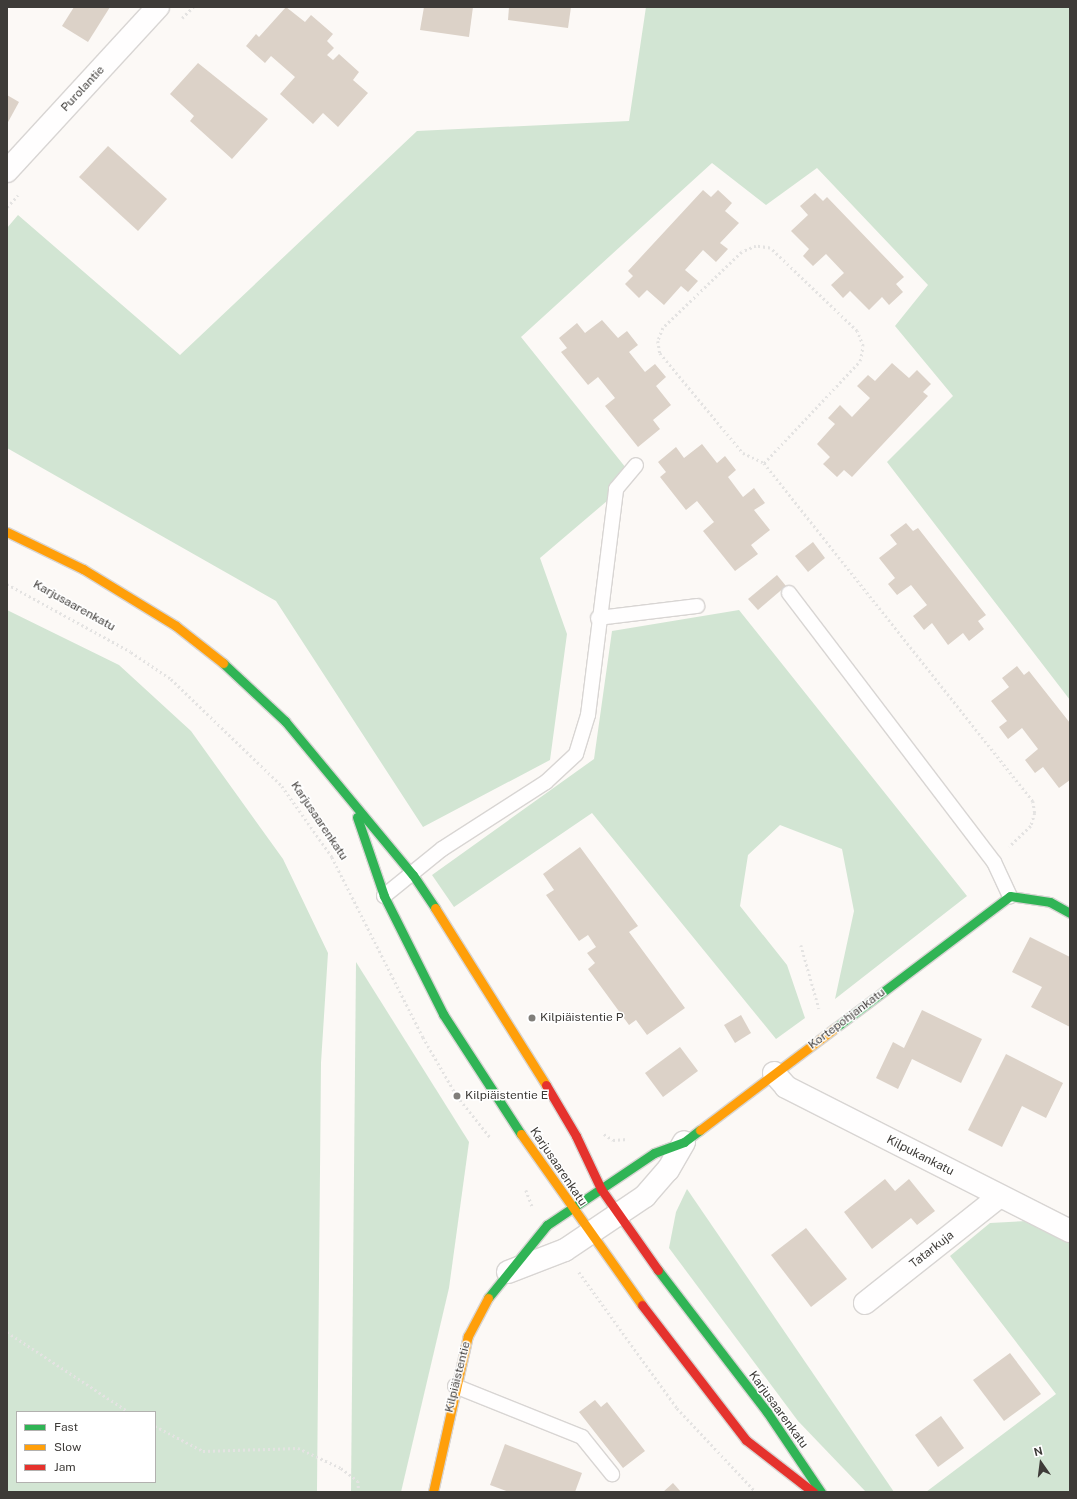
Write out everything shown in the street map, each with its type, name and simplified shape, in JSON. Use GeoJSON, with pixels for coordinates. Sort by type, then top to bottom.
{"type":"FeatureCollection","features":[{"type":"Feature","properties":{"kind":"street","name":"Purolantie"},"geometry":{"type":"LineString","coordinates":[[7,171],[158,7]]}},
{"type":"Feature","properties":{"kind":"street","name":"Karjusaarenkatu"},"geometry":{"type":"LineString","coordinates":[[7,532],[83,569],[202,646],[285,721],[354,807],[413,875],[478,972],[576,1136],[601,1189],[680,1301],[766,1412],[821,1492]]}},
{"type":"Feature","properties":{"kind":"street","name":"Karjusaarenkatu"},"geometry":{"type":"LineString","coordinates":[[354,807],[384,896],[444,1014],[572,1209],[590,1235],[746,1440],[813,1492]]}},
{"type":"Feature","properties":{"kind":"street"},"geometry":{"type":"LineString","coordinates":[[1010,896],[1050,902],[1070,913]]}},
{"type":"Feature","properties":{"kind":"street","name":"Kortepohjankatu"},"geometry":{"type":"LineString","coordinates":[[601,1189],[654,1153],[684,1142],[1010,896]]}},
{"type":"Feature","properties":{"kind":"street","name":"Kilpukankatu"},"geometry":{"type":"LineString","coordinates":[[774,1073],[786,1087],[1070,1231]]}},
{"type":"Feature","properties":{"kind":"street","name":"Kortepohjankatu"},"geometry":{"type":"LineString","coordinates":[[619,1214],[645,1196],[668,1170],[684,1142]]}},
{"type":"Feature","properties":{"kind":"street","name":"Kilpiäistentie"},"geometry":{"type":"LineString","coordinates":[[433,1492],[455,1386],[468,1336],[485,1301],[547,1225],[601,1189]]}},
{"type":"Feature","properties":{"kind":"street","name":"Tatarkuja"},"geometry":{"type":"LineString","coordinates":[[865,1303],[1000,1196]]}},
{"type":"Feature","properties":{"kind":"street"},"geometry":{"type":"LineString","coordinates":[[508,1272],[566,1250],[619,1214]]}},
{"type":"Feature","properties":{"kind":"lane"},"geometry":{"type":"LineString","coordinates":[[384,896],[413,875],[442,849],[546,782],[576,754],[588,715],[598,618],[616,489],[636,464]]}},
{"type":"Feature","properties":{"kind":"lane"},"geometry":{"type":"LineString","coordinates":[[789,594],[994,862],[1010,896]]}},
{"type":"Feature","properties":{"kind":"lane"},"geometry":{"type":"LineString","coordinates":[[598,618],[697,606]]}},
{"type":"Feature","properties":{"kind":"lane"},"geometry":{"type":"LineString","coordinates":[[455,1386],[582,1437],[612,1474]]}},
{"type":"Feature","properties":{"kind":"path"},"geometry":{"type":"LineString","coordinates":[[764,463],[860,361],[863,346],[857,331],[770,248],[756,246],[742,252],[663,328],[658,341],[660,353],[743,453],[764,463],[1033,801],[1035,813],[1031,826],[994,862]]}},
{"type":"Feature","properties":{"kind":"path","name":"Karjusaarenkatu"},"geometry":{"type":"LineString","coordinates":[[7,584],[130,652],[171,679],[282,786],[332,858],[423,1037],[457,1096],[496,1144]]}},
{"type":"Feature","properties":{"kind":"path"},"geometry":{"type":"LineString","coordinates":[[801,945],[816,1002],[830,1032]]}},
{"type":"Feature","properties":{"kind":"path"},"geometry":{"type":"LineString","coordinates":[[597,1130],[613,1140],[642,1139],[654,1153]]}},
{"type":"Feature","properties":{"kind":"path"},"geometry":{"type":"LineString","coordinates":[[525,1187],[532,1206],[547,1225]]}},
{"type":"Feature","properties":{"kind":"path"},"geometry":{"type":"LineString","coordinates":[[566,1250],[678,1408],[756,1492]]}},
{"type":"Feature","properties":{"kind":"path"},"geometry":{"type":"LineString","coordinates":[[7,1332],[127,1411]]}},
{"type":"Feature","properties":{"kind":"path"},"geometry":{"type":"LineString","coordinates":[[156,1427],[203,1451],[298,1448],[341,1468],[358,1481],[359,1492]]}},
{"type":"Feature","properties":{"kind":"green space"},"geometry":{"type":"Polygon","coordinates":[[[646,7],[1070,7],[1070,700],[887,462],[953,396],[895,326],[928,285],[817,168],[766,205],[712,163],[521,337],[634,478],[540,558],[567,634],[550,760],[423,827],[276,601],[7,448],[7,228],[18,215],[180,355],[417,131],[629,121],[646,7]]]}},
{"type":"Feature","properties":{"kind":"green space"},"geometry":{"type":"Polygon","coordinates":[[[7,610],[119,665],[191,731],[283,859],[328,953],[321,1063],[317,1492],[7,1492],[7,610]]]}},
{"type":"Feature","properties":{"kind":"green space"},"geometry":{"type":"Polygon","coordinates":[[[739,610],[967,896],[835,999],[854,911],[842,849],[780,825],[748,855],[740,906],[787,965],[805,1018],[776,1039],[592,813],[454,907],[432,875],[594,759],[612,631],[739,610]]]}},
{"type":"Feature","properties":{"kind":"green space"},"geometry":{"type":"Polygon","coordinates":[[[356,962],[469,1142],[449,1288],[401,1492],[351,1492],[356,962]]]}},
{"type":"Feature","properties":{"kind":"green space"},"geometry":{"type":"Polygon","coordinates":[[[687,1189],[894,1492],[866,1492],[798,1421],[669,1248],[676,1212],[687,1189]]]}},
{"type":"Feature","properties":{"kind":"green space"},"geometry":{"type":"Polygon","coordinates":[[[1027,1221],[1070,1243],[1070,1492],[926,1492],[1056,1394],[950,1256],[990,1223],[1027,1221]]]}},
{"type":"Feature","properties":{"kind":"building"},"geometry":{"type":"Polygon","coordinates":[[[74,7],[110,7],[88,42],[62,26],[74,7]]]}},
{"type":"Feature","properties":{"kind":"building"},"geometry":{"type":"Polygon","coordinates":[[[286,7],[305,22],[311,15],[333,34],[327,41],[334,48],[327,55],[333,60],[339,54],[359,72],[353,80],[368,93],[338,127],[323,113],[313,124],[280,94],[295,77],[271,56],[265,63],[246,46],[256,34],[259,37],[286,7]]]}},
{"type":"Feature","properties":{"kind":"building"},"geometry":{"type":"Polygon","coordinates":[[[424,7],[473,7],[469,37],[420,30],[424,7]]]}},
{"type":"Feature","properties":{"kind":"building"},"geometry":{"type":"Polygon","coordinates":[[[509,7],[571,7],[568,28],[508,20],[509,7]]]}},
{"type":"Feature","properties":{"kind":"building"},"geometry":{"type":"Polygon","coordinates":[[[198,63],[268,119],[232,159],[190,121],[194,116],[170,94],[198,63]]]}},
{"type":"Feature","properties":{"kind":"building"},"geometry":{"type":"Polygon","coordinates":[[[7,95],[19,102],[7,124],[7,95]]]}},
{"type":"Feature","properties":{"kind":"building"},"geometry":{"type":"Polygon","coordinates":[[[108,146],[167,199],[138,231],[79,177],[108,146]]]}},
{"type":"Feature","properties":{"kind":"building"},"geometry":{"type":"Polygon","coordinates":[[[703,190],[711,197],[718,190],[732,203],[725,211],[739,223],[720,243],[728,249],[716,262],[703,250],[685,270],[698,281],[688,292],[681,286],[664,305],[647,290],[639,298],[625,284],[633,276],[628,271],[703,190]]]}},
{"type":"Feature","properties":{"kind":"building"},"geometry":{"type":"Polygon","coordinates":[[[815,193],[823,201],[827,197],[904,277],[896,284],[903,292],[889,305],[882,297],[869,310],[850,291],[843,298],[831,285],[844,273],[826,254],[813,266],[803,256],[809,249],[791,231],[808,215],[800,206],[815,193]]]}},
{"type":"Feature","properties":{"kind":"building"},"geometry":{"type":"Polygon","coordinates":[[[602,320],[618,338],[627,331],[638,345],[629,352],[645,372],[655,364],[666,377],[656,386],[671,405],[653,420],[660,429],[638,447],[605,406],[615,398],[598,377],[588,385],[561,352],[567,348],[559,338],[577,323],[585,333],[602,320]]]}},
{"type":"Feature","properties":{"kind":"building"},"geometry":{"type":"Polygon","coordinates":[[[892,363],[909,378],[917,370],[931,384],[923,392],[928,396],[852,477],[844,470],[837,477],[823,464],[830,457],[817,444],[835,424],[828,418],[840,405],[852,417],[870,398],[857,386],[868,375],[875,381],[892,363]]]}},
{"type":"Feature","properties":{"kind":"building"},"geometry":{"type":"Polygon","coordinates":[[[702,444],[717,463],[725,456],[736,470],[728,477],[743,497],[754,488],[765,503],[754,510],[770,530],[751,545],[758,554],[735,571],[703,531],[714,522],[697,501],[686,510],[660,477],[666,472],[658,462],[676,447],[684,458],[702,444]]]}},
{"type":"Feature","properties":{"kind":"building"},"geometry":{"type":"Polygon","coordinates":[[[906,523],[913,531],[918,528],[986,615],[978,621],[984,629],[969,641],[963,633],[948,645],[932,623],[924,630],[913,616],[927,605],[911,585],[897,595],[888,584],[895,578],[879,558],[897,544],[890,535],[906,523]]]}},
{"type":"Feature","properties":{"kind":"building"},"geometry":{"type":"Polygon","coordinates":[[[813,542],[825,558],[808,572],[795,556],[813,542]]]}},
{"type":"Feature","properties":{"kind":"building"},"geometry":{"type":"Polygon","coordinates":[[[777,575],[786,586],[758,610],[748,599],[777,575]]]}},
{"type":"Feature","properties":{"kind":"building"},"geometry":{"type":"Polygon","coordinates":[[[1017,666],[1024,675],[1029,671],[1070,723],[1070,780],[1059,788],[1043,767],[1035,773],[1025,760],[1038,749],[1022,728],[1008,739],[999,727],[1007,721],[991,701],[1009,687],[1002,678],[1017,666]]]}},
{"type":"Feature","properties":{"kind":"building"},"geometry":{"type":"Polygon","coordinates":[[[580,847],[638,926],[629,932],[685,1008],[647,1035],[636,1020],[629,1025],[588,969],[595,963],[587,953],[596,947],[588,935],[579,941],[546,895],[554,890],[543,874],[580,847]]]}},
{"type":"Feature","properties":{"kind":"building"},"geometry":{"type":"Polygon","coordinates":[[[1030,937],[1070,957],[1070,1027],[1031,1007],[1042,987],[1012,972],[1030,937]]]}},
{"type":"Feature","properties":{"kind":"building"},"geometry":{"type":"Polygon","coordinates":[[[922,1010],[982,1039],[961,1083],[912,1059],[898,1089],[876,1078],[893,1042],[904,1048],[922,1010]]]}},
{"type":"Feature","properties":{"kind":"building"},"geometry":{"type":"Polygon","coordinates":[[[741,1015],[751,1033],[735,1043],[724,1025],[741,1015]]]}},
{"type":"Feature","properties":{"kind":"building"},"geometry":{"type":"Polygon","coordinates":[[[680,1047],[698,1071],[663,1097],[645,1073],[680,1047]]]}},
{"type":"Feature","properties":{"kind":"building"},"geometry":{"type":"Polygon","coordinates":[[[1006,1054],[1063,1083],[1046,1118],[1022,1106],[1002,1147],[968,1130],[1006,1054]]]}},
{"type":"Feature","properties":{"kind":"building"},"geometry":{"type":"Polygon","coordinates":[[[885,1179],[895,1191],[909,1179],[935,1211],[917,1225],[911,1218],[872,1249],[844,1212],[885,1179]]]}},
{"type":"Feature","properties":{"kind":"building"},"geometry":{"type":"Polygon","coordinates":[[[806,1228],[847,1279],[811,1307],[771,1255],[806,1228]]]}},
{"type":"Feature","properties":{"kind":"building"},"geometry":{"type":"Polygon","coordinates":[[[1010,1353],[1041,1394],[1004,1421],[973,1380],[1010,1353]]]}},
{"type":"Feature","properties":{"kind":"building"},"geometry":{"type":"Polygon","coordinates":[[[595,1400],[601,1407],[607,1402],[645,1451],[623,1468],[579,1412],[595,1400]]]}},
{"type":"Feature","properties":{"kind":"building"},"geometry":{"type":"Polygon","coordinates":[[[941,1416],[964,1448],[938,1467],[915,1435],[941,1416]]]}},
{"type":"Feature","properties":{"kind":"building"},"geometry":{"type":"Polygon","coordinates":[[[505,1444],[582,1473],[575,1492],[509,1492],[490,1485],[505,1444]]]}},
{"type":"Feature","properties":{"kind":"building"},"geometry":{"type":"Polygon","coordinates":[[[673,1483],[681,1492],[663,1492],[673,1483]]]}},
{"type":"Feature","properties":{"kind":"traffic: fast"},"geometry":{"type":"LineString","coordinates":[[223,663],[285,721],[413,875],[435,908]]}},
{"type":"Feature","properties":{"kind":"traffic: fast"},"geometry":{"type":"LineString","coordinates":[[357,817],[384,896],[443,1014],[521,1134]]}},
{"type":"Feature","properties":{"kind":"traffic: fast"},"geometry":{"type":"LineString","coordinates":[[835,1028],[1010,896],[1050,902],[1070,913]]}},
{"type":"Feature","properties":{"kind":"traffic: fast"},"geometry":{"type":"LineString","coordinates":[[488,1298],[547,1225],[654,1153],[684,1142],[700,1130]]}},
{"type":"Feature","properties":{"kind":"traffic: fast"},"geometry":{"type":"LineString","coordinates":[[658,1270],[767,1412],[821,1492]]}},
{"type":"Feature","properties":{"kind":"traffic: slow"},"geometry":{"type":"LineString","coordinates":[[7,532],[83,569],[176,626],[223,663]]}},
{"type":"Feature","properties":{"kind":"traffic: slow"},"geometry":{"type":"LineString","coordinates":[[435,908],[546,1085]]}},
{"type":"Feature","properties":{"kind":"traffic: slow"},"geometry":{"type":"LineString","coordinates":[[700,1130],[835,1028]]}},
{"type":"Feature","properties":{"kind":"traffic: slow"},"geometry":{"type":"LineString","coordinates":[[521,1134],[642,1305]]}},
{"type":"Feature","properties":{"kind":"traffic: slow"},"geometry":{"type":"LineString","coordinates":[[433,1492],[468,1336],[488,1298]]}},
{"type":"Feature","properties":{"kind":"traffic: jam"},"geometry":{"type":"LineString","coordinates":[[546,1085],[576,1136],[601,1189],[658,1270]]}},
{"type":"Feature","properties":{"kind":"traffic: jam"},"geometry":{"type":"LineString","coordinates":[[642,1305],[746,1440],[813,1492]]}},
{"type":"Feature","properties":{"kind":"place","name":"Kilpiäistentie P"},"geometry":{"type":"Point","coordinates":[532,1018]}},
{"type":"Feature","properties":{"kind":"place","name":"Kilpiäistentie E"},"geometry":{"type":"Point","coordinates":[457,1096]}}]}
